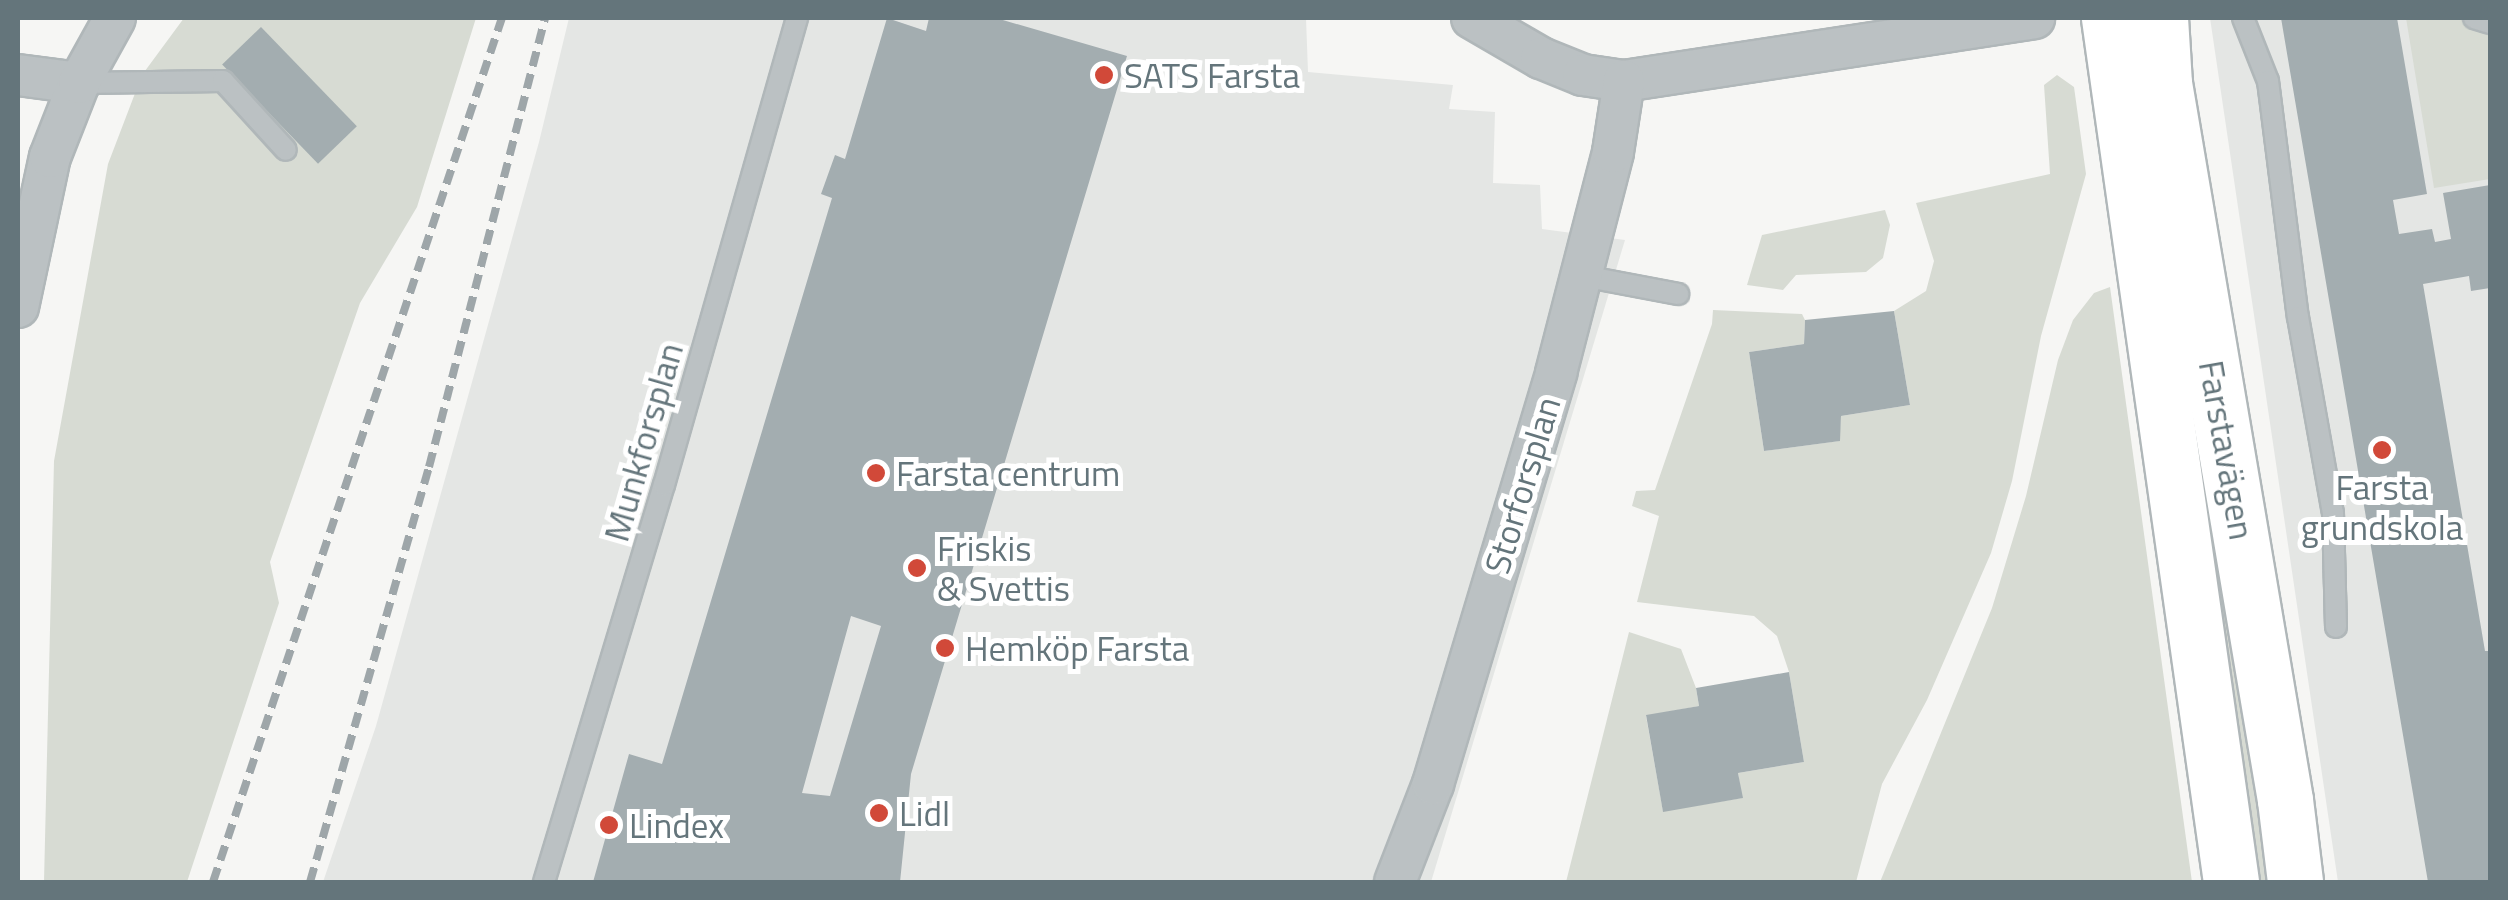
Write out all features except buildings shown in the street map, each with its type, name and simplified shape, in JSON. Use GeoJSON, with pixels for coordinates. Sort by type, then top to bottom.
{"type":"FeatureCollection","features":[{"type":"Feature","properties":{"kind":"street"},"geometry":{"type":"LineString","coordinates":[[18,307],[50,157],[79,83],[115,18]]}},
{"type":"Feature","properties":{"kind":"street"},"geometry":{"type":"LineString","coordinates":[[1472,18],[1541,58],[1583,75],[1624,81],[2034,18]]}},
{"type":"Feature","properties":{"kind":"street","name":"Farstavägen"},"geometry":{"type":"LineString","coordinates":[[2110,18],[2230,882]]}},
{"type":"Feature","properties":{"kind":"street","name":"Farstavägen"},"geometry":{"type":"LineString","coordinates":[[2160,18],[2164,83],[2285,800],[2295,882]]}},
{"type":"Feature","properties":{"kind":"street"},"geometry":{"type":"LineString","coordinates":[[18,75],[79,83]]}},
{"type":"Feature","properties":{"kind":"street","name":"Storforsplan"},"geometry":{"type":"LineString","coordinates":[[1394,882],[1433,784],[1583,276],[1613,152],[1624,81]]}},
{"type":"Feature","properties":{"kind":"lane","name":"Munkforsplan"},"geometry":{"type":"LineString","coordinates":[[544,882],[686,410],[797,18]]}},
{"type":"Feature","properties":{"kind":"lane"},"geometry":{"type":"LineString","coordinates":[[2243,18],[2268,82],[2298,317],[2333,512],[2336,626]]}},
{"type":"Feature","properties":{"kind":"lane"},"geometry":{"type":"LineString","coordinates":[[2474,18],[2490,22]]}},
{"type":"Feature","properties":{"kind":"lane"},"geometry":{"type":"LineString","coordinates":[[79,83],[223,82],[286,150]]}},
{"type":"Feature","properties":{"kind":"lane"},"geometry":{"type":"LineString","coordinates":[[1583,276],[1678,294]]}},
{"type":"Feature","properties":{"kind":"shaded area"},"geometry":{"type":"Polygon","coordinates":[[[184,18],[476,18],[417,207],[360,303],[270,562],[279,603],[187,882],[44,882],[54,461],[108,164],[142,75],[184,18]]]}},
{"type":"Feature","properties":{"kind":"shaded area","name":"Farsta centrum"},"geometry":{"type":"Polygon","coordinates":[[[569,18],[1306,18],[1308,72],[1453,85],[1449,109],[1495,112],[1493,183],[1540,185],[1542,229],[1625,240],[1431,882],[323,882],[376,726],[539,142],[569,18]]]}},
{"type":"Feature","properties":{"kind":"shaded area","name":"Farsta grundskola"},"geometry":{"type":"Polygon","coordinates":[[[2210,18],[2490,18],[2490,882],[2338,882],[2210,18]]]}},
{"type":"Feature","properties":{"kind":"shaded area"},"geometry":{"type":"Polygon","coordinates":[[[2406,18],[2490,18],[2490,179],[2434,188],[2406,18]]]}},
{"type":"Feature","properties":{"kind":"shaded area"},"geometry":{"type":"Polygon","coordinates":[[[2057,75],[2074,87],[2086,174],[2041,336],[2012,481],[1991,553],[1927,700],[1882,784],[1856,882],[1566,882],[1629,632],[1681,649],[1696,688],[1699,706],[1646,716],[1663,811],[1742,798],[1738,773],[1804,762],[1789,672],[1777,636],[1754,616],[1637,602],[1659,516],[1632,506],[1636,491],[1655,490],[1712,324],[1713,310],[1802,314],[1805,320],[1804,344],[1749,352],[1764,451],[1839,441],[1841,416],[1910,405],[1894,311],[1926,291],[1934,261],[1916,203],[2050,174],[2044,85],[2057,75]]]}},
{"type":"Feature","properties":{"kind":"shaded area"},"geometry":{"type":"Polygon","coordinates":[[[1885,210],[1890,225],[1883,258],[1866,272],[1796,275],[1783,290],[1747,285],[1762,235],[1885,210]]]}},
{"type":"Feature","properties":{"kind":"shaded area"},"geometry":{"type":"Polygon","coordinates":[[[2110,287],[2192,882],[1880,882],[1992,608],[2026,496],[2058,360],[2073,320],[2094,293],[2110,287]]]}},
{"type":"Feature","properties":{"kind":"shaded area"},"geometry":{"type":"Polygon","coordinates":[[[2191,390],[2275,882],[2252,882],[2191,476],[2191,390]]]}},
{"type":"Feature","properties":{"kind":"railway"},"geometry":{"type":"LineString","coordinates":[[213,882],[502,18]]}},
{"type":"Feature","properties":{"kind":"railway"},"geometry":{"type":"LineString","coordinates":[[310,882],[429,467],[545,18]]}},
{"type":"Feature","properties":{"kind":"place","name":"SATS Farsta"},"geometry":{"type":"Point","coordinates":[1104,75]}},
{"type":"Feature","properties":{"kind":"place","name":"Farsta grundskola"},"geometry":{"type":"Point","coordinates":[2382,450]}},
{"type":"Feature","properties":{"kind":"place","name":"Farsta centrum"},"geometry":{"type":"Point","coordinates":[876,473]}},
{"type":"Feature","properties":{"kind":"place","name":"Friskis & Svettis"},"geometry":{"type":"Point","coordinates":[917,568]}},
{"type":"Feature","properties":{"kind":"place","name":"Hemköp Farsta"},"geometry":{"type":"Point","coordinates":[945,648]}},
{"type":"Feature","properties":{"kind":"place","name":"Lidl"},"geometry":{"type":"Point","coordinates":[879,813]}},
{"type":"Feature","properties":{"kind":"place","name":"Lindex"},"geometry":{"type":"Point","coordinates":[609,825]}}]}
